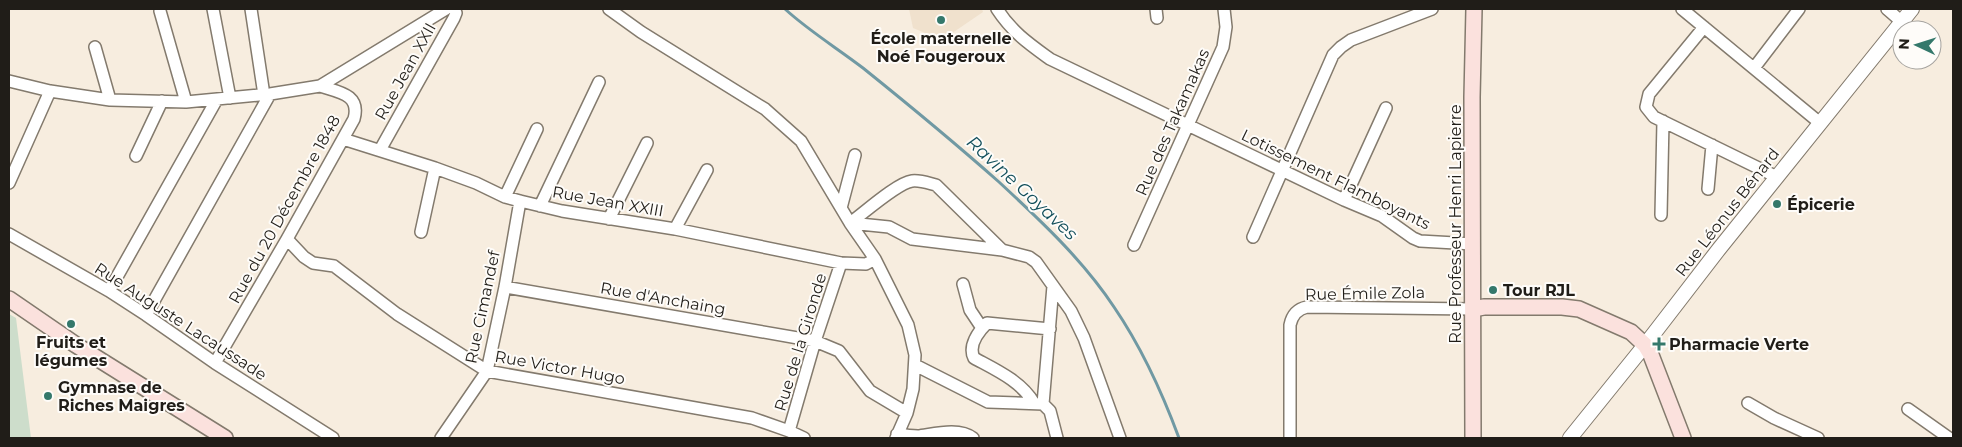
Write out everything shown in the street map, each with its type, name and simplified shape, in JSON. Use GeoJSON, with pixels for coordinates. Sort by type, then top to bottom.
{"type":"FeatureCollection","features":[{"type":"Feature","properties":{"kind":"main road","name":"Rue Professeur Henri Lapierre"},"geometry":{"type":"LineString","coordinates":[[1473,438],[1472,97],[1474,9]]}},
{"type":"Feature","properties":{"kind":"main road"},"geometry":{"type":"LineString","coordinates":[[9,299],[76,345],[225,438]]}},
{"type":"Feature","properties":{"kind":"main road"},"geometry":{"type":"LineString","coordinates":[[1473,309],[1484,307],[1562,307],[1579,309],[1631,332],[1645,345],[1682,438]]}},
{"type":"Feature","properties":{"kind":"street"},"geometry":{"type":"LineString","coordinates":[[213,9],[230,98]]}},
{"type":"Feature","properties":{"kind":"street"},"geometry":{"type":"LineString","coordinates":[[146,315],[267,94],[250,9]]}},
{"type":"Feature","properties":{"kind":"street","name":"Rue Jean XXII"},"geometry":{"type":"LineString","coordinates":[[9,81],[110,100],[186,102],[267,94],[320,86],[446,9]]}},
{"type":"Feature","properties":{"kind":"street","name":"Rue Jean XXII"},"geometry":{"type":"LineString","coordinates":[[380,150],[454,18],[456,14],[454,9]]}},
{"type":"Feature","properties":{"kind":"street"},"geometry":{"type":"LineString","coordinates":[[609,9],[641,32],[765,109],[801,141],[850,223],[875,259],[908,325],[913,340],[915,364],[913,389],[907,413],[896,436],[960,432],[973,438]]}},
{"type":"Feature","properties":{"kind":"street","name":"Lotissement Flamboyants"},"geometry":{"type":"LineString","coordinates":[[997,9],[1006,23],[1019,37],[1050,58],[1344,200],[1382,216],[1413,238],[1420,241],[1473,244]]}},
{"type":"Feature","properties":{"kind":"street","name":"Rue des Takamakas"},"geometry":{"type":"LineString","coordinates":[[1134,245],[1223,46],[1226,27],[1224,9]]}},
{"type":"Feature","properties":{"kind":"street"},"geometry":{"type":"LineString","coordinates":[[1254,237],[1333,56],[1341,47],[1374,30],[1432,9]]}},
{"type":"Feature","properties":{"kind":"street"},"geometry":{"type":"LineString","coordinates":[[1682,9],[1820,123]]}},
{"type":"Feature","properties":{"kind":"street"},"geometry":{"type":"LineString","coordinates":[[1754,68],[1799,9]]}},
{"type":"Feature","properties":{"kind":"street"},"geometry":{"type":"LineString","coordinates":[[1887,9],[1900,20]]}},
{"type":"Feature","properties":{"kind":"street","name":"Rue Léonus Bénard"},"geometry":{"type":"LineString","coordinates":[[1904,20],[1912,9]]}},
{"type":"Feature","properties":{"kind":"street"},"geometry":{"type":"LineString","coordinates":[[160,11],[186,102]]}},
{"type":"Feature","properties":{"kind":"street"},"geometry":{"type":"LineString","coordinates":[[1704,27],[1649,94],[1646,107],[1649,113],[1663,121],[1777,177]]}},
{"type":"Feature","properties":{"kind":"street","name":"Rue Léonus Bénard"},"geometry":{"type":"LineString","coordinates":[[1571,438],[1719,249],[1892,34]]}},
{"type":"Feature","properties":{"kind":"street"},"geometry":{"type":"LineString","coordinates":[[95,47],[110,100]]}},
{"type":"Feature","properties":{"kind":"street"},"geometry":{"type":"LineString","coordinates":[[540,206],[599,82]]}},
{"type":"Feature","properties":{"kind":"street","name":"Rue du 20 Décembre 1848"},"geometry":{"type":"LineString","coordinates":[[214,363],[287,239],[354,119],[356,112],[355,104],[350,98],[344,93],[320,86]]}},
{"type":"Feature","properties":{"kind":"street"},"geometry":{"type":"LineString","coordinates":[[9,184],[50,90]]}},
{"type":"Feature","properties":{"kind":"street"},"geometry":{"type":"LineString","coordinates":[[109,291],[217,99]]}},
{"type":"Feature","properties":{"kind":"street"},"geometry":{"type":"LineString","coordinates":[[136,156],[162,101]]}},
{"type":"Feature","properties":{"kind":"street"},"geometry":{"type":"LineString","coordinates":[[1344,200],[1386,108]]}},
{"type":"Feature","properties":{"kind":"street"},"geometry":{"type":"LineString","coordinates":[[1661,215],[1663,121]]}},
{"type":"Feature","properties":{"kind":"street"},"geometry":{"type":"LineString","coordinates":[[506,197],[536,129]]}},
{"type":"Feature","properties":{"kind":"street","name":"Rue Jean XXIII"},"geometry":{"type":"LineString","coordinates":[[343,139],[435,168],[476,183],[506,197],[540,206],[675,230],[841,263],[866,264],[875,259]]}},
{"type":"Feature","properties":{"kind":"street"},"geometry":{"type":"LineString","coordinates":[[609,219],[646,143]]}},
{"type":"Feature","properties":{"kind":"street"},"geometry":{"type":"LineString","coordinates":[[1708,189],[1712,145]]}},
{"type":"Feature","properties":{"kind":"street"},"geometry":{"type":"LineString","coordinates":[[841,208],[855,155]]}},
{"type":"Feature","properties":{"kind":"street"},"geometry":{"type":"LineString","coordinates":[[421,232],[435,168]]}},
{"type":"Feature","properties":{"kind":"street"},"geometry":{"type":"LineString","coordinates":[[675,230],[707,170]]}},
{"type":"Feature","properties":{"kind":"street"},"geometry":{"type":"LineString","coordinates":[[850,223],[902,184],[913,181],[925,182],[936,185],[1002,250]]}},
{"type":"Feature","properties":{"kind":"street","name":"Rue Cimandef"},"geometry":{"type":"LineString","coordinates":[[441,438],[487,370],[505,287],[520,201]]}},
{"type":"Feature","properties":{"kind":"street"},"geometry":{"type":"LineString","coordinates":[[850,223],[889,227],[912,238],[1002,250],[1029,257],[1036,262],[1071,311],[1084,338],[1120,438]]}},
{"type":"Feature","properties":{"kind":"street","name":"Rue Auguste Lacaussade"},"geometry":{"type":"LineString","coordinates":[[9,234],[109,291],[214,363],[333,438]]}},
{"type":"Feature","properties":{"kind":"street","name":"Rue Victor Hugo"},"geometry":{"type":"LineString","coordinates":[[287,239],[304,257],[313,262],[334,266],[397,314],[487,370],[752,418],[804,438]]}},
{"type":"Feature","properties":{"kind":"street","name":"Rue de la Gironde"},"geometry":{"type":"LineString","coordinates":[[789,431],[815,341],[841,263]]}},
{"type":"Feature","properties":{"kind":"street"},"geometry":{"type":"LineString","coordinates":[[963,284],[970,310],[982,328]]}},
{"type":"Feature","properties":{"kind":"street"},"geometry":{"type":"LineString","coordinates":[[1039,403],[1050,329],[1054,286]]}},
{"type":"Feature","properties":{"kind":"street","name":"Rue d'Anchaing"},"geometry":{"type":"LineString","coordinates":[[505,287],[815,341],[839,350],[870,391],[907,413]]}},
{"type":"Feature","properties":{"kind":"street","name":"Rue Émile Zola"},"geometry":{"type":"LineString","coordinates":[[1290,438],[1290,325],[1292,316],[1298,310],[1307,307],[1473,309]]}},
{"type":"Feature","properties":{"kind":"street"},"geometry":{"type":"LineString","coordinates":[[1050,329],[987,323],[972,346],[972,352],[974,358],[1018,384],[1050,411],[1056,438]]}},
{"type":"Feature","properties":{"kind":"street"},"geometry":{"type":"LineString","coordinates":[[915,364],[988,402],[1039,403]]}},
{"type":"Feature","properties":{"kind":"street"},"geometry":{"type":"LineString","coordinates":[[1748,403],[1814,438]]}},
{"type":"Feature","properties":{"kind":"street"},"geometry":{"type":"LineString","coordinates":[[1908,409],[1949,433]]}},
{"type":"Feature","properties":{"kind":"shaded area","name":"École maternelle Noé Fougeroux"},"geometry":{"type":"Polygon","coordinates":[[[909,9],[982,9],[983,12],[942,40],[913,28],[909,9]]]}},
{"type":"Feature","properties":{"kind":"green space"},"geometry":{"type":"Polygon","coordinates":[[[9,314],[16,318],[31,438],[9,438],[9,314]]]}},
{"type":"Feature","properties":{"kind":"waterway","name":"Ravine Goyaves"},"geometry":{"type":"LineString","coordinates":[[785,9],[863,68],[966,153],[1030,211],[1075,257],[1102,290],[1134,338],[1166,404],[1179,438]]}},
{"type":"Feature","properties":{"kind":"place","name":"École maternelle Noé Fougeroux"},"geometry":{"type":"Point","coordinates":[941,20]}},
{"type":"Feature","properties":{"kind":"place","name":"Épicerie"},"geometry":{"type":"Point","coordinates":[1777,204]}},
{"type":"Feature","properties":{"kind":"place","name":"Tour RJL"},"geometry":{"type":"Point","coordinates":[1493,290]}},
{"type":"Feature","properties":{"kind":"place","name":"Fruits et légumes"},"geometry":{"type":"Point","coordinates":[71,324]}},
{"type":"Feature","properties":{"kind":"place","name":"Pharmacie Verte"},"geometry":{"type":"Point","coordinates":[1659,344]}},
{"type":"Feature","properties":{"kind":"place","name":"Gymnase de Riches Maigres"},"geometry":{"type":"Point","coordinates":[48,396]}}]}
